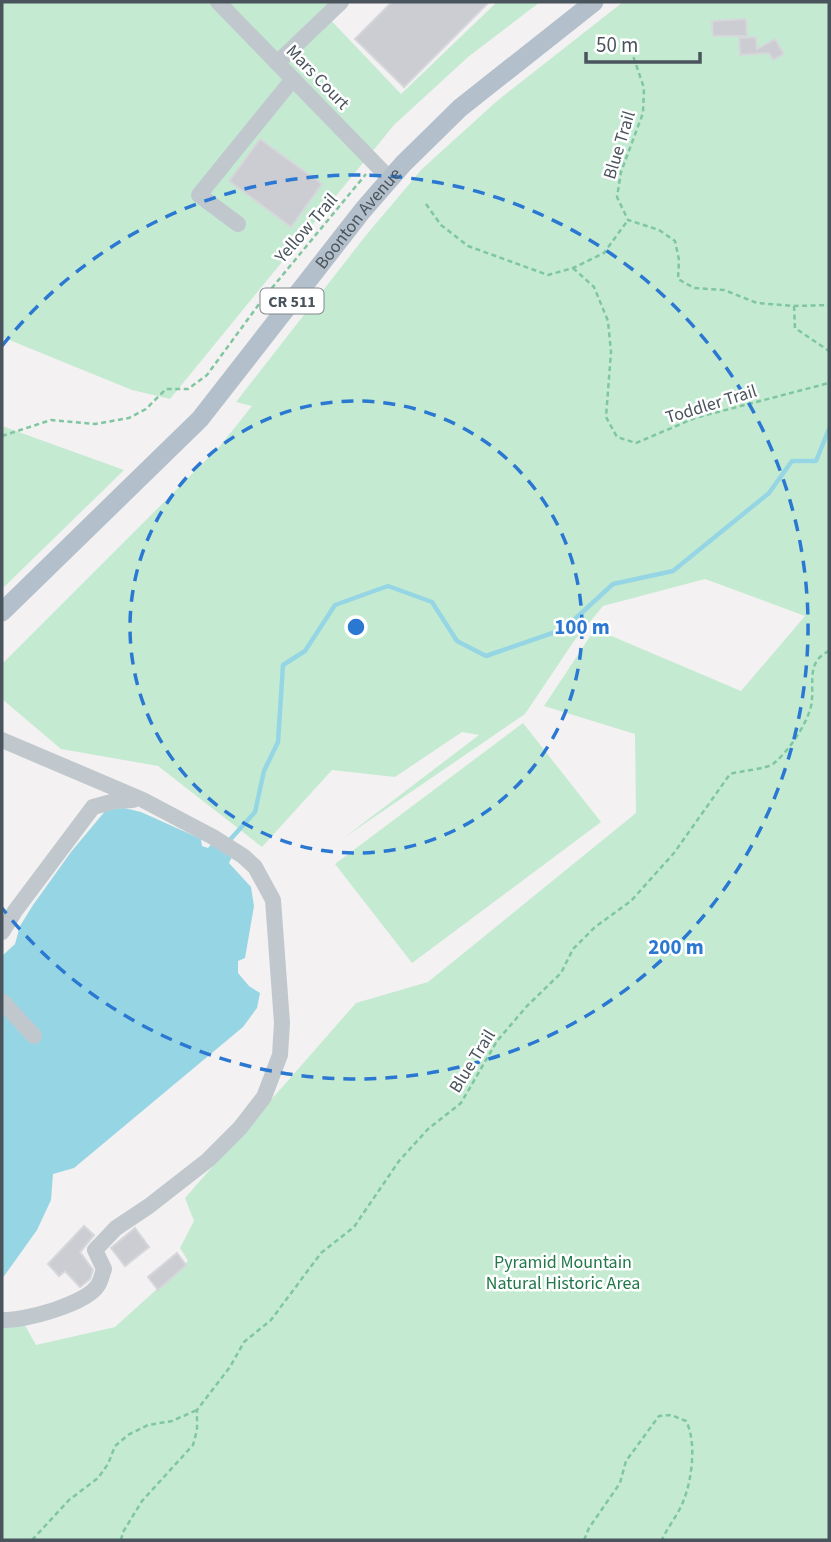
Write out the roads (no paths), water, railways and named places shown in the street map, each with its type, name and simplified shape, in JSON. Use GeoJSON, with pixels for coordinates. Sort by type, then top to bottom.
{"type":"FeatureCollection","features":[{"type":"Feature","properties":{"kind":"main road","name":"Boonton Avenue"},"geometry":{"type":"LineString","coordinates":[[2,612],[200,419],[390,179],[460,108],[594,2]]}},
{"type":"Feature","properties":{"kind":"lane","name":"Mars Court"},"geometry":{"type":"LineString","coordinates":[[218,2],[390,179]]}},
{"type":"Feature","properties":{"kind":"lane"},"geometry":{"type":"LineString","coordinates":[[277,63],[341,2]]}},
{"type":"Feature","properties":{"kind":"lane"},"geometry":{"type":"LineString","coordinates":[[238,224],[199,195],[293,79]]}},
{"type":"Feature","properties":{"kind":"lane"},"geometry":{"type":"LineString","coordinates":[[2,740],[143,800],[213,836],[255,867],[273,900],[282,1023],[280,1055],[264,1097],[240,1128],[208,1160],[117,1228],[95,1250],[104,1269],[97,1287],[73,1302],[36,1317],[2,1321]]}},
{"type":"Feature","properties":{"kind":"lane"},"geometry":{"type":"LineString","coordinates":[[2,932],[93,807],[115,800],[143,800]]}},
{"type":"Feature","properties":{"kind":"lane"},"geometry":{"type":"LineString","coordinates":[[2,1001],[32,1032]]}},
{"type":"Feature","properties":{"kind":"water"},"geometry":{"type":"Polygon","coordinates":[[[124,808],[141,812],[201,839],[202,846],[208,848],[213,842],[233,855],[229,863],[251,887],[254,906],[245,958],[238,961],[238,973],[249,986],[260,993],[257,1008],[243,1027],[74,1168],[53,1174],[51,1200],[37,1230],[2,1279],[2,956],[15,944],[20,926],[71,852],[106,810],[124,808]]]}},
{"type":"Feature","properties":{"kind":"waterway"},"geometry":{"type":"LineString","coordinates":[[228,842],[255,812],[264,771],[278,742],[283,665],[305,651],[335,605],[388,586],[432,602],[457,641],[486,656],[564,629],[613,584],[673,571],[769,493],[792,461],[816,461],[829,429]]}},
{"type":"Feature","properties":{"kind":"park label","name":"Pyramid Mountain Natural Historic Area"},"geometry":{"type":"Point","coordinates":[563,1272]}}]}
